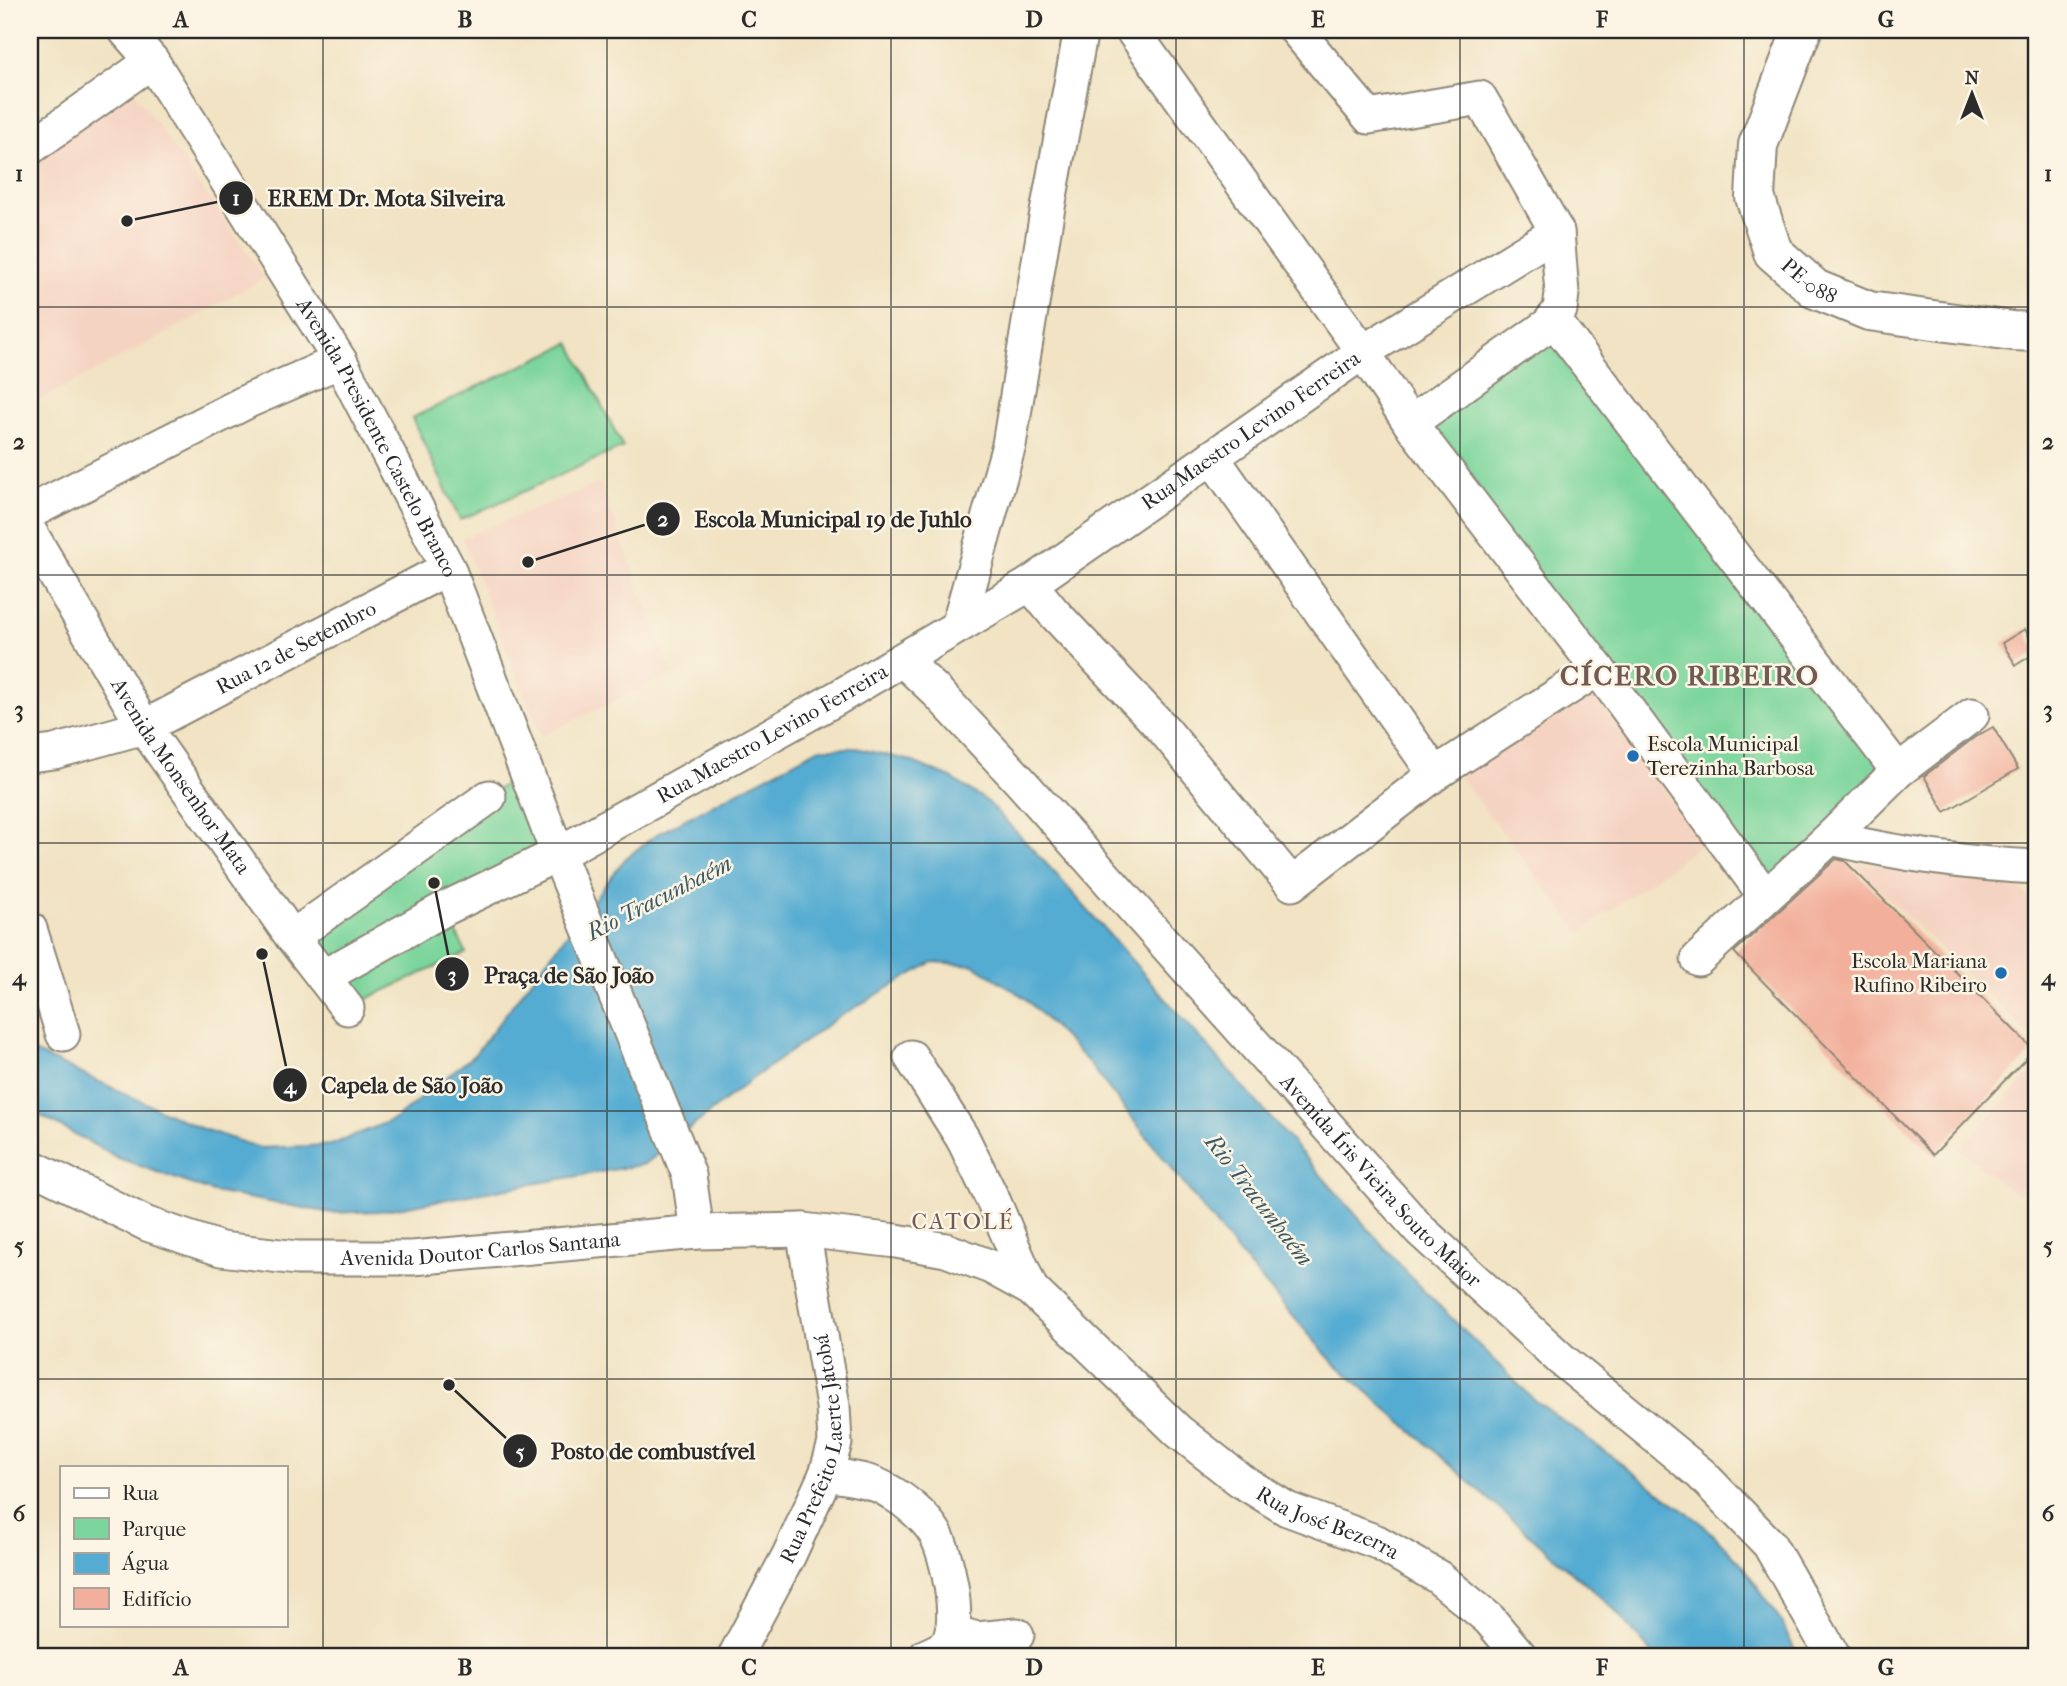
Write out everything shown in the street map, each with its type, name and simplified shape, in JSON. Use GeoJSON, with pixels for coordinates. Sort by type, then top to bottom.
{"type":"FeatureCollection","features":[{"type":"Feature","properties":{"kind":"main road","name":"PE-088"},"geometry":{"type":"LineString","coordinates":[[1802,30],[1758,145],[1755,197],[1773,252],[1815,289],[1869,311],[2012,331],[2037,332]]}},
{"type":"Feature","properties":{"kind":"street","name":"Avenida Presidente Castelo Branco"},"geometry":{"type":"LineString","coordinates":[[125,30],[152,61],[340,360],[448,568],[563,865],[688,1175],[697,1232]]}},
{"type":"Feature","properties":{"kind":"street"},"geometry":{"type":"LineString","coordinates":[[958,625],[1009,445],[1045,218],[1081,30]]}},
{"type":"Feature","properties":{"kind":"street"},"geometry":{"type":"LineString","coordinates":[[1132,30],[1363,352],[1557,232]]}},
{"type":"Feature","properties":{"kind":"street"},"geometry":{"type":"LineString","coordinates":[[1296,30],[1369,117],[1480,98],[1557,232],[1562,293],[1560,310],[1549,325],[1410,423]]}},
{"type":"Feature","properties":{"kind":"street"},"geometry":{"type":"LineString","coordinates":[[30,148],[152,61]]}},
{"type":"Feature","properties":{"kind":"street"},"geometry":{"type":"LineString","coordinates":[[1553,319],[1898,771]]}},
{"type":"Feature","properties":{"kind":"street","name":"Rua Maestro Levino Ferreira"},"geometry":{"type":"LineString","coordinates":[[323,977],[444,909],[563,865],[1030,584],[1363,352],[1410,423],[1598,669],[1765,896]]}},
{"type":"Feature","properties":{"kind":"street"},"geometry":{"type":"LineString","coordinates":[[30,512],[250,400],[340,360]]}},
{"type":"Feature","properties":{"kind":"street"},"geometry":{"type":"LineString","coordinates":[[1212,457],[1435,774]]}},
{"type":"Feature","properties":{"kind":"street","name":"Avenida Monsenhor Mata"},"geometry":{"type":"LineString","coordinates":[[30,532],[144,727],[292,937],[347,1008]]}},
{"type":"Feature","properties":{"kind":"street","name":"Rua 12 de Setembro"},"geometry":{"type":"LineString","coordinates":[[30,755],[54,752],[144,727],[448,568]]}},
{"type":"Feature","properties":{"kind":"street"},"geometry":{"type":"LineString","coordinates":[[1030,584],[1165,731],[1292,884],[1435,774],[1598,669]]}},
{"type":"Feature","properties":{"kind":"street","name":"Avenida Íris Vieira Souto Maior"},"geometry":{"type":"LineString","coordinates":[[902,660],[937,692],[1020,781],[1420,1230],[1562,1360],[1701,1474],[1769,1544],[1833,1656]]}},
{"type":"Feature","properties":{"kind":"street"},"geometry":{"type":"LineString","coordinates":[[1698,959],[1830,838],[1898,771],[1972,715]]}},
{"type":"Feature","properties":{"kind":"street"},"geometry":{"type":"LineString","coordinates":[[292,937],[489,797]]}},
{"type":"Feature","properties":{"kind":"street"},"geometry":{"type":"LineString","coordinates":[[1830,838],[1880,850],[1976,864],[2037,867]]}},
{"type":"Feature","properties":{"kind":"street"},"geometry":{"type":"LineString","coordinates":[[30,929],[63,1034]]}},
{"type":"Feature","properties":{"kind":"street"},"geometry":{"type":"LineString","coordinates":[[911,1057],[962,1139],[994,1202],[1031,1289]]}},
{"type":"Feature","properties":{"kind":"street","name":"Avenida Doutor Carlos Santana"},"geometry":{"type":"LineString","coordinates":[[30,1166],[147,1224],[221,1249],[298,1258],[412,1258],[697,1232],[803,1230],[946,1250],[992,1267],[1031,1289]]}},
{"type":"Feature","properties":{"kind":"street","name":"Rua Prefeito Laerte Jatobá"},"geometry":{"type":"LineString","coordinates":[[735,1656],[789,1555],[825,1474],[835,1443],[835,1425],[803,1230]]}},
{"type":"Feature","properties":{"kind":"street","name":"Rua José Bezerra"},"geometry":{"type":"LineString","coordinates":[[1031,1289],[1178,1432],[1240,1480],[1287,1509],[1377,1542],[1438,1577],[1489,1619],[1520,1656]]}},
{"type":"Feature","properties":{"kind":"street"},"geometry":{"type":"LineString","coordinates":[[825,1474],[869,1480],[893,1493],[933,1530],[943,1548],[952,1603],[952,1632],[947,1644],[926,1656]]}},
{"type":"Feature","properties":{"kind":"street"},"geometry":{"type":"LineString","coordinates":[[952,1632],[977,1639],[1017,1635]]}},
{"type":"Feature","properties":{"kind":"shaded area"},"geometry":{"type":"Polygon","coordinates":[[[133,90],[265,278],[30,405],[30,164],[133,90]]]}},
{"type":"Feature","properties":{"kind":"shaded area"},"geometry":{"type":"Polygon","coordinates":[[[600,483],[672,674],[541,736],[462,538],[600,483]]]}},
{"type":"Feature","properties":{"kind":"shaded area"},"geometry":{"type":"Polygon","coordinates":[[[1587,686],[1703,843],[1580,933],[1460,777],[1587,686]]]}},
{"type":"Feature","properties":{"kind":"shaded area","name":"Escola Mariana Rufino Ribeiro"},"geometry":{"type":"Polygon","coordinates":[[[1851,862],[2008,878],[2037,904],[2037,1042],[1851,862]]]}},
{"type":"Feature","properties":{"kind":"shaded area"},"geometry":{"type":"Polygon","coordinates":[[[2037,1067],[2037,1177],[2017,1195],[1959,1149],[2037,1067]]]}},
{"type":"Feature","properties":{"kind":"green space"},"geometry":{"type":"Polygon","coordinates":[[[1545,336],[1882,762],[1830,838],[1765,896],[1410,423],[1545,336]]]}},
{"type":"Feature","properties":{"kind":"green space"},"geometry":{"type":"Polygon","coordinates":[[[570,343],[623,447],[460,520],[412,418],[570,343]]]}},
{"type":"Feature","properties":{"kind":"green space"},"geometry":{"type":"Polygon","coordinates":[[[522,772],[554,856],[445,909],[466,953],[347,1008],[292,937],[522,772]]]}},
{"type":"Feature","properties":{"kind":"water","name":"Rio Tracunhaém"},"geometry":{"type":"Polygon","coordinates":[[[820,748],[856,748],[908,760],[951,778],[988,802],[1054,872],[1416,1283],[1531,1397],[1704,1525],[1740,1562],[1780,1620],[1798,1656],[1654,1656],[1614,1609],[1331,1360],[1239,1254],[1087,1061],[1025,998],[974,965],[933,962],[837,1018],[752,1079],[645,1164],[380,1211],[332,1213],[213,1192],[118,1158],[30,1110],[30,1050],[200,1128],[260,1148],[331,1145],[395,1119],[474,1055],[625,859],[657,834],[820,748]]]}},
{"type":"Feature","properties":{"kind":"building"},"geometry":{"type":"Polygon","coordinates":[[[2025,629],[2037,652],[2016,665],[2002,643],[2025,629]]]}},
{"type":"Feature","properties":{"kind":"building"},"geometry":{"type":"Polygon","coordinates":[[[1993,727],[2018,769],[1945,812],[1924,776],[1975,737],[1993,727]]]}},
{"type":"Feature","properties":{"kind":"building"},"geometry":{"type":"Polygon","coordinates":[[[1836,859],[1845,861],[2034,1050],[1933,1155],[1734,952],[1836,859]]]}},
{"type":"Feature","properties":{"kind":"place","name":"EREM Dr. Mota Silveira"},"geometry":{"type":"Point","coordinates":[127,221]}},
{"type":"Feature","properties":{"kind":"place","name":"Escola Municipal 19 de Juhlo"},"geometry":{"type":"Point","coordinates":[528,562]}},
{"type":"Feature","properties":{"kind":"place","name":"Escola Municipal Terezinha Barbosa"},"geometry":{"type":"Point","coordinates":[1633,756]}},
{"type":"Feature","properties":{"kind":"place","name":"Praça de São João"},"geometry":{"type":"Point","coordinates":[434,883]}},
{"type":"Feature","properties":{"kind":"place","name":"Capela de São João"},"geometry":{"type":"Point","coordinates":[262,954]}},
{"type":"Feature","properties":{"kind":"place","name":"Escola Mariana Rufino Ribeiro"},"geometry":{"type":"Point","coordinates":[2001,973]}},
{"type":"Feature","properties":{"kind":"place","name":"Posto de combustível"},"geometry":{"type":"Point","coordinates":[449,1385]}},
{"type":"Feature","properties":{"kind":"district","name":"CÍCERO RIBEIRO"},"geometry":{"type":"Point","coordinates":[1690,675]}},
{"type":"Feature","properties":{"kind":"district","name":"CATOLÉ"},"geometry":{"type":"Point","coordinates":[963,1221]}}]}
